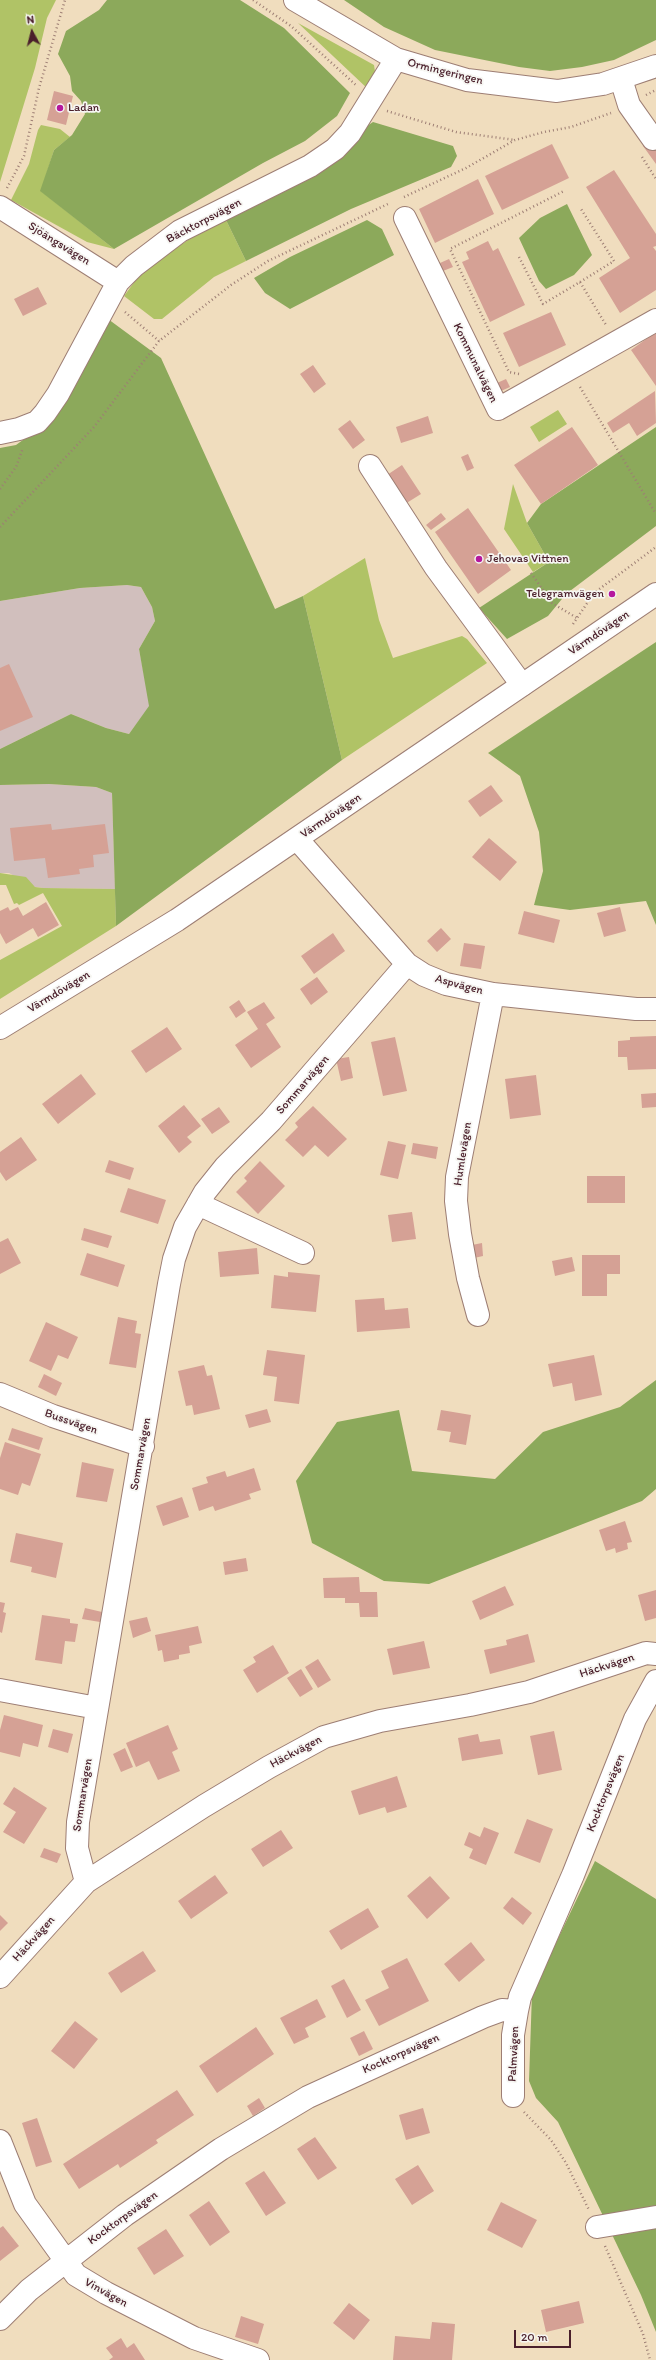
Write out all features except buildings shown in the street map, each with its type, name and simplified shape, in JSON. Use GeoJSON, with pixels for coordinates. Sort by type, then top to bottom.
{"type":"FeatureCollection","features":[{"type":"Feature","properties":{"kind":"street","name":"Ormingeringen"},"geometry":{"type":"LineString","coordinates":[[295,0],[396,59],[467,80],[538,90],[577,89],[621,79],[656,66]]}},
{"type":"Feature","properties":{"kind":"street","name":"Bäcktorpsvägen"},"geometry":{"type":"LineString","coordinates":[[0,434],[32,424],[45,413],[58,394],[118,282],[155,248],[180,231],[310,166],[335,149],[350,133],[396,59]]}},
{"type":"Feature","properties":{"kind":"street"},"geometry":{"type":"LineString","coordinates":[[621,79],[629,105],[653,139]]}},
{"type":"Feature","properties":{"kind":"street","name":"Sjöängsvägen"},"geometry":{"type":"LineString","coordinates":[[3,198],[118,282]]}},
{"type":"Feature","properties":{"kind":"street","name":"Kommunalvägen"},"geometry":{"type":"LineString","coordinates":[[405,218],[498,409],[656,320]]}},
{"type":"Feature","properties":{"kind":"street"},"geometry":{"type":"LineString","coordinates":[[370,466],[441,574],[522,685]]}},
{"type":"Feature","properties":{"kind":"street","name":"Värmdövägen"},"geometry":{"type":"LineString","coordinates":[[0,1028],[177,920],[656,594]]}},
{"type":"Feature","properties":{"kind":"street","name":"Aspvägen"},"geometry":{"type":"LineString","coordinates":[[297,839],[407,964],[424,976],[446,984],[493,994],[636,1009],[656,1009]]}},
{"type":"Feature","properties":{"kind":"street","name":"Sommarvägen"},"geometry":{"type":"LineString","coordinates":[[86,1882],[78,1857],[77,1837],[97,1708],[174,1260],[184,1227],[198,1204],[225,1167],[271,1121],[407,964]]}},
{"type":"Feature","properties":{"kind":"street","name":"Humlevägen"},"geometry":{"type":"LineString","coordinates":[[478,1315],[468,1278],[456,1201],[457,1183],[493,994]]}},
{"type":"Feature","properties":{"kind":"street"},"geometry":{"type":"LineString","coordinates":[[198,1204],[302,1253]]}},
{"type":"Feature","properties":{"kind":"street","name":"Bussvägen"},"geometry":{"type":"LineString","coordinates":[[0,1394],[53,1416],[142,1446]]}},
{"type":"Feature","properties":{"kind":"street","name":"Häckvägen"},"geometry":{"type":"LineString","coordinates":[[0,1977],[86,1882],[204,1806],[269,1767],[324,1737],[380,1721],[470,1706],[529,1692],[646,1653],[656,1654]]}},
{"type":"Feature","properties":{"kind":"street","name":"Kocktorpsvägen"},"geometry":{"type":"LineString","coordinates":[[0,2318],[29,2290],[125,2215],[221,2149],[308,2097],[483,2017],[502,2010],[517,2011],[520,1997],[573,1875],[635,1720],[656,1681]]}},
{"type":"Feature","properties":{"kind":"street"},"geometry":{"type":"LineString","coordinates":[[0,1690],[97,1708]]}},
{"type":"Feature","properties":{"kind":"street","name":"Palmvägen"},"geometry":{"type":"LineString","coordinates":[[513,2096],[513,2035],[517,2011]]}},
{"type":"Feature","properties":{"kind":"street","name":"Vinvägen"},"geometry":{"type":"LineString","coordinates":[[0,2142],[25,2204],[65,2262],[84,2282],[207,2343],[258,2360]]}},
{"type":"Feature","properties":{"kind":"street"},"geometry":{"type":"LineString","coordinates":[[597,2227],[656,2217]]}},
{"type":"Feature","properties":{"kind":"path"},"geometry":{"type":"LineString","coordinates":[[3,198],[24,156],[39,88],[65,0]]}},
{"type":"Feature","properties":{"kind":"path"},"geometry":{"type":"LineString","coordinates":[[0,527],[94,427],[159,341],[230,285],[268,261],[466,168],[515,140],[544,132],[571,127],[613,113]]}},
{"type":"Feature","properties":{"kind":"path"},"geometry":{"type":"LineString","coordinates":[[522,379],[519,374],[509,372],[450,249],[564,191]]}},
{"type":"Feature","properties":{"kind":"path"},"geometry":{"type":"LineString","coordinates":[[519,257],[543,304],[614,261],[582,209]]}},
{"type":"Feature","properties":{"kind":"path"},"geometry":{"type":"LineString","coordinates":[[580,282],[608,327]]}},
{"type":"Feature","properties":{"kind":"path"},"geometry":{"type":"LineString","coordinates":[[121,309],[159,341]]}},
{"type":"Feature","properties":{"kind":"path"},"geometry":{"type":"LineString","coordinates":[[570,369],[612,444],[656,514]]}},
{"type":"Feature","properties":{"kind":"path"},"geometry":{"type":"LineString","coordinates":[[0,489],[16,467],[32,424]]}},
{"type":"Feature","properties":{"kind":"path"},"geometry":{"type":"LineString","coordinates":[[531,573],[552,603],[577,618]]}},
{"type":"Feature","properties":{"kind":"shaded area"},"geometry":{"type":"Polygon","coordinates":[[[127,585],[141,587],[152,607],[155,621],[139,649],[150,706],[129,734],[106,728],[71,714],[0,749],[0,601],[80,588],[127,585]]]}},
{"type":"Feature","properties":{"kind":"shaded area"},"geometry":{"type":"Polygon","coordinates":[[[49,784],[96,787],[112,793],[115,889],[35,887],[9,873],[0,873],[0,785],[49,784]]]}},
{"type":"Feature","properties":{"kind":"green space"},"geometry":{"type":"Polygon","coordinates":[[[0,0],[56,0],[47,18],[35,68],[0,182],[0,0]]]}},
{"type":"Feature","properties":{"kind":"green space"},"geometry":{"type":"Polygon","coordinates":[[[107,0],[240,0],[284,28],[350,93],[337,116],[305,141],[263,163],[114,249],[40,191],[54,150],[72,135],[85,114],[81,101],[72,91],[70,76],[58,54],[66,31],[99,10],[107,0]]]}},
{"type":"Feature","properties":{"kind":"green space"},"geometry":{"type":"Polygon","coordinates":[[[344,0],[656,0],[656,40],[614,60],[582,67],[550,71],[519,67],[435,50],[384,27],[344,0]]]}},
{"type":"Feature","properties":{"kind":"green space"},"geometry":{"type":"Polygon","coordinates":[[[298,23],[374,65],[376,78],[369,90],[298,23]]]}},
{"type":"Feature","properties":{"kind":"green space"},"geometry":{"type":"Polygon","coordinates":[[[373,122],[453,146],[457,156],[451,167],[351,209],[246,261],[226,220],[373,122]]]}},
{"type":"Feature","properties":{"kind":"green space"},"geometry":{"type":"Polygon","coordinates":[[[41,125],[60,129],[70,137],[54,150],[41,191],[114,249],[87,242],[11,200],[29,164],[38,130],[41,125]]]}},
{"type":"Feature","properties":{"kind":"green space"},"geometry":{"type":"Polygon","coordinates":[[[567,204],[592,255],[574,275],[546,289],[539,281],[519,238],[540,218],[567,204]]]}},
{"type":"Feature","properties":{"kind":"green space"},"geometry":{"type":"Polygon","coordinates":[[[226,220],[246,261],[214,277],[162,319],[154,319],[124,296],[138,277],[154,263],[191,238],[226,220]]]}},
{"type":"Feature","properties":{"kind":"green space"},"geometry":{"type":"Polygon","coordinates":[[[367,220],[382,229],[394,255],[290,309],[265,293],[254,278],[290,257],[367,220]]]}},
{"type":"Feature","properties":{"kind":"green space"},"geometry":{"type":"Polygon","coordinates":[[[108,319],[161,358],[275,609],[303,596],[342,760],[116,926],[112,793],[96,787],[49,784],[0,785],[0,749],[71,714],[106,728],[129,734],[149,706],[139,649],[155,621],[152,607],[141,587],[127,585],[80,588],[0,601],[0,448],[16,445],[49,421],[108,319]]]}},
{"type":"Feature","properties":{"kind":"green space"},"geometry":{"type":"Polygon","coordinates":[[[558,410],[567,424],[539,442],[530,427],[558,410]]]}},
{"type":"Feature","properties":{"kind":"green space"},"geometry":{"type":"Polygon","coordinates":[[[656,427],[656,526],[566,594],[548,616],[507,639],[479,608],[549,562],[527,523],[541,504],[656,427]]]}},
{"type":"Feature","properties":{"kind":"green space"},"geometry":{"type":"Polygon","coordinates":[[[513,484],[527,523],[549,562],[533,572],[504,529],[513,484]]]}},
{"type":"Feature","properties":{"kind":"green space"},"geometry":{"type":"Polygon","coordinates":[[[365,558],[379,620],[393,658],[462,636],[467,639],[487,663],[342,760],[303,596],[365,558]]]}},
{"type":"Feature","properties":{"kind":"green space"},"geometry":{"type":"Polygon","coordinates":[[[656,642],[656,925],[646,901],[570,910],[534,905],[543,871],[539,832],[520,776],[488,753],[656,642]]]}},
{"type":"Feature","properties":{"kind":"green space"},"geometry":{"type":"Polygon","coordinates":[[[0,873],[26,877],[35,887],[115,889],[116,926],[0,999],[0,960],[62,926],[43,893],[19,905],[17,903],[14,904],[6,885],[0,885],[0,873]]]}},
{"type":"Feature","properties":{"kind":"green space"},"geometry":{"type":"Polygon","coordinates":[[[656,1380],[656,1489],[642,1501],[429,1584],[384,1581],[312,1543],[296,1481],[337,1422],[399,1410],[412,1471],[495,1479],[543,1432],[620,1407],[656,1380]]]}},
{"type":"Feature","properties":{"kind":"green space"},"geometry":{"type":"Polygon","coordinates":[[[595,1861],[656,1899],[656,2332],[641,2295],[558,2122],[536,2098],[529,2081],[532,1993],[595,1861]]]}},
{"type":"Feature","properties":{"kind":"place","name":"Ladan"},"geometry":{"type":"Point","coordinates":[60,108]}},
{"type":"Feature","properties":{"kind":"place","name":"Jehovas Vittnen"},"geometry":{"type":"Point","coordinates":[479,559]}},
{"type":"Feature","properties":{"kind":"place","name":"Telegramvägen"},"geometry":{"type":"Point","coordinates":[612,594]}}]}
